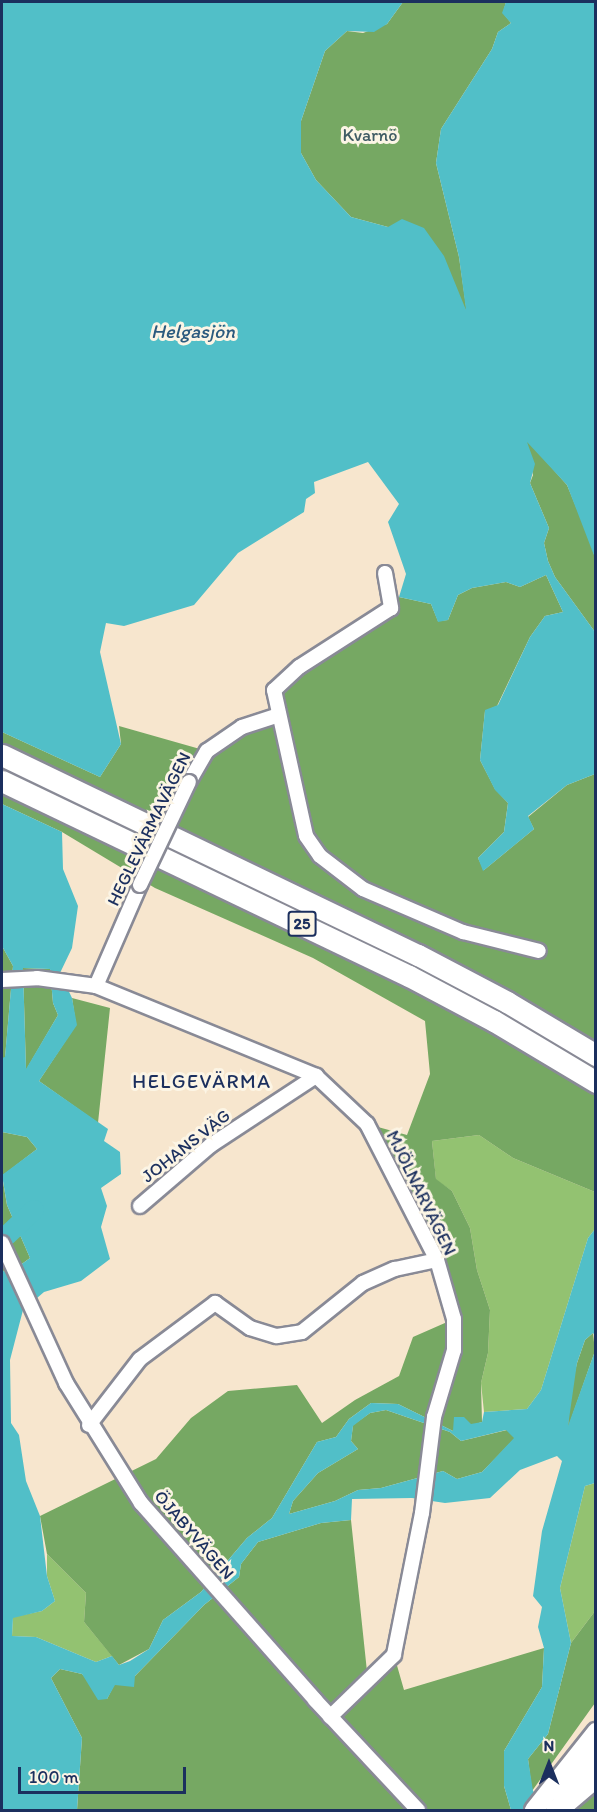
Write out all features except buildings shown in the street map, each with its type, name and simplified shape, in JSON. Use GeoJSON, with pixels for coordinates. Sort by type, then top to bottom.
{"type":"FeatureCollection","features":[{"type":"Feature","properties":{"kind":"highway","name":"25"},"geometry":{"type":"LineString","coordinates":[[2,755],[418,955],[596,1053]]}},
{"type":"Feature","properties":{"kind":"highway","name":"25"},"geometry":{"type":"LineString","coordinates":[[2,781],[409,976],[495,1021],[596,1082]]}},
{"type":"Feature","properties":{"kind":"highway"},"geometry":{"type":"LineString","coordinates":[[556,1803],[596,1776]]}},
{"type":"Feature","properties":{"kind":"main road"},"geometry":{"type":"LineString","coordinates":[[556,1803],[596,1732]]}},
{"type":"Feature","properties":{"kind":"main road"},"geometry":{"type":"LineString","coordinates":[[534,1810],[556,1803],[596,1755]]}},
{"type":"Feature","properties":{"kind":"street"},"geometry":{"type":"LineString","coordinates":[[385,573],[391,608],[299,667],[274,690],[306,836],[320,856],[363,889],[432,916],[463,932],[539,951]]}},
{"type":"Feature","properties":{"kind":"street","name":"HEGLEVÄRMAVÄGEN"},"geometry":{"type":"LineString","coordinates":[[96,986],[140,885],[189,782],[207,751],[242,727],[278,715]]}},
{"type":"Feature","properties":{"kind":"street","name":"MJÖLNARVÄGEN"},"geometry":{"type":"LineString","coordinates":[[2,980],[47,979],[96,986],[316,1076],[367,1124],[437,1260],[454,1319],[454,1350],[434,1417],[425,1470],[422,1513],[394,1655],[330,1717]]}},
{"type":"Feature","properties":{"kind":"street","name":"JOHANS VÄG"},"geometry":{"type":"LineString","coordinates":[[140,1206],[211,1145],[316,1076]]}},
{"type":"Feature","properties":{"kind":"street","name":"ÖJABYVÄGEN"},"geometry":{"type":"LineString","coordinates":[[2,1243],[35,1316],[90,1425],[141,1503],[330,1717],[418,1810]]}},
{"type":"Feature","properties":{"kind":"street"},"geometry":{"type":"LineString","coordinates":[[90,1425],[140,1359],[215,1303],[250,1328],[277,1336],[302,1332],[363,1283],[395,1269],[437,1260]]}},
{"type":"Feature","properties":{"kind":"green space","name":"Kvarnö"},"geometry":{"type":"Polygon","coordinates":[[[403,2],[506,2],[503,13],[511,23],[498,32],[492,49],[441,129],[436,163],[459,257],[467,313],[460,299],[388,227],[351,217],[316,180],[301,153],[301,121],[325,51],[347,31],[363,33],[387,24],[403,2]]]}},
{"type":"Feature","properties":{"kind":"green space"},"geometry":{"type":"Polygon","coordinates":[[[526,439],[567,485],[591,543],[595,558],[595,632],[555,577],[548,561],[544,543],[549,528],[530,483],[533,475],[526,439]]]}},
{"type":"Feature","properties":{"kind":"green space"},"geometry":{"type":"Polygon","coordinates":[[[546,575],[563,612],[545,616],[530,637],[497,706],[485,711],[480,760],[495,789],[508,803],[504,832],[478,858],[484,870],[534,829],[528,817],[567,785],[595,774],[595,1192],[513,1158],[479,1135],[432,1141],[436,1179],[452,1191],[470,1228],[477,1270],[490,1310],[488,1353],[481,1383],[482,1422],[453,1431],[398,1404],[371,1403],[349,1419],[336,1437],[317,1442],[272,1518],[247,1538],[201,1592],[163,1620],[149,1649],[119,1665],[84,1622],[86,1593],[47,1554],[40,1516],[156,1459],[191,1418],[228,1391],[297,1385],[322,1423],[355,1400],[399,1376],[413,1337],[454,1319],[437,1260],[367,1124],[407,1135],[430,1074],[425,1021],[313,958],[155,888],[62,832],[2,804],[2,732],[100,777],[121,744],[119,726],[207,751],[278,715],[274,690],[391,608],[399,597],[431,604],[438,621],[448,620],[458,595],[472,588],[506,582],[520,587],[546,575]]]}},
{"type":"Feature","properties":{"kind":"green space"},"geometry":{"type":"Polygon","coordinates":[[[2,946],[13,966],[5,1058],[2,1058],[2,946]]]}},
{"type":"Feature","properties":{"kind":"green space"},"geometry":{"type":"Polygon","coordinates":[[[23,968],[50,969],[53,1003],[58,1015],[26,1070],[23,968]]]}},
{"type":"Feature","properties":{"kind":"green space"},"geometry":{"type":"Polygon","coordinates":[[[72,998],[110,1008],[98,1123],[39,1081],[76,1025],[72,998]]]}},
{"type":"Feature","properties":{"kind":"green space"},"geometry":{"type":"Polygon","coordinates":[[[2,1132],[27,1137],[37,1149],[2,1176],[2,1132]]]}},
{"type":"Feature","properties":{"kind":"green space"},"geometry":{"type":"Polygon","coordinates":[[[479,1135],[513,1158],[595,1192],[595,1229],[588,1238],[541,1390],[527,1409],[484,1412],[481,1383],[488,1353],[490,1310],[477,1270],[470,1228],[452,1191],[436,1180],[432,1141],[479,1135]]]}},
{"type":"Feature","properties":{"kind":"green space"},"geometry":{"type":"Polygon","coordinates":[[[2,1176],[7,1205],[30,1258],[8,1274],[2,1270],[2,1176]]]}},
{"type":"Feature","properties":{"kind":"green space"},"geometry":{"type":"Polygon","coordinates":[[[593,1333],[595,1351],[568,1428],[569,1397],[577,1363],[585,1340],[593,1333]]]}},
{"type":"Feature","properties":{"kind":"green space"},"geometry":{"type":"Polygon","coordinates":[[[386,1410],[450,1432],[461,1441],[507,1430],[515,1438],[482,1472],[457,1479],[443,1471],[381,1488],[358,1490],[335,1501],[289,1514],[293,1501],[318,1473],[358,1449],[351,1441],[353,1425],[370,1413],[386,1410]]]}},
{"type":"Feature","properties":{"kind":"green space"},"geometry":{"type":"Polygon","coordinates":[[[595,1483],[595,1611],[571,1643],[560,1588],[585,1486],[595,1483]]]}},
{"type":"Feature","properties":{"kind":"green space"},"geometry":{"type":"Polygon","coordinates":[[[351,1520],[368,1681],[394,1655],[404,1690],[544,1648],[542,1687],[504,1751],[504,1786],[511,1810],[77,1810],[82,1738],[51,1678],[60,1669],[82,1674],[107,1699],[114,1685],[135,1676],[204,1605],[239,1577],[241,1564],[258,1542],[321,1523],[351,1520]]]}},
{"type":"Feature","properties":{"kind":"green space"},"geometry":{"type":"Polygon","coordinates":[[[47,1554],[86,1593],[84,1622],[112,1656],[96,1662],[36,1637],[12,1636],[13,1617],[42,1611],[55,1601],[47,1576],[47,1554]]]}},
{"type":"Feature","properties":{"kind":"green space"},"geometry":{"type":"Polygon","coordinates":[[[595,1611],[595,1703],[532,1791],[528,1759],[548,1734],[571,1643],[595,1611]]]}},
{"type":"Feature","properties":{"kind":"green space"},"geometry":{"type":"Polygon","coordinates":[[[595,1794],[595,1810],[576,1810],[595,1794]]]}},
{"type":"Feature","properties":{"kind":"water","name":"Helgasjön"},"geometry":{"type":"Polygon","coordinates":[[[2,2],[403,2],[387,24],[374,32],[347,31],[325,51],[301,121],[301,153],[316,180],[351,217],[388,227],[402,219],[424,228],[444,256],[466,310],[459,257],[436,163],[441,129],[492,49],[498,32],[511,23],[502,13],[506,2],[595,2],[595,558],[567,485],[527,442],[535,464],[530,483],[549,528],[544,543],[548,561],[555,577],[595,632],[595,774],[567,785],[528,816],[534,829],[483,871],[478,858],[504,832],[508,803],[495,790],[480,760],[485,710],[498,705],[530,637],[545,616],[563,612],[546,575],[520,587],[506,582],[472,588],[458,595],[448,620],[438,622],[431,604],[399,597],[406,574],[388,522],[399,504],[368,462],[314,482],[315,493],[306,499],[304,512],[238,553],[194,605],[124,626],[106,623],[100,652],[121,744],[100,777],[2,732],[2,2]]]}},
{"type":"Feature","properties":{"kind":"water"},"geometry":{"type":"Polygon","coordinates":[[[2,804],[62,832],[63,869],[78,906],[72,948],[60,973],[72,998],[77,1025],[39,1081],[108,1129],[104,1141],[120,1152],[121,1174],[101,1188],[107,1206],[101,1227],[110,1259],[81,1281],[44,1292],[23,1310],[10,1360],[11,1423],[19,1435],[26,1481],[40,1516],[47,1576],[55,1601],[42,1611],[13,1618],[12,1636],[36,1637],[96,1662],[112,1656],[119,1665],[130,1661],[149,1649],[163,1620],[201,1592],[247,1538],[272,1518],[317,1442],[336,1437],[349,1419],[371,1403],[398,1404],[453,1431],[454,1417],[464,1417],[471,1424],[482,1422],[484,1412],[527,1409],[541,1390],[588,1238],[595,1229],[595,1336],[593,1333],[585,1340],[577,1363],[568,1426],[595,1351],[595,1483],[585,1486],[560,1588],[571,1643],[548,1734],[528,1759],[533,1791],[552,1810],[511,1810],[504,1786],[504,1751],[542,1687],[544,1648],[538,1627],[542,1607],[533,1596],[542,1531],[562,1461],[557,1456],[520,1470],[490,1498],[445,1503],[412,1498],[352,1499],[351,1520],[321,1523],[258,1542],[241,1564],[239,1577],[204,1605],[135,1676],[134,1687],[115,1685],[107,1699],[98,1700],[82,1674],[60,1669],[51,1678],[82,1738],[77,1810],[2,1810],[2,1270],[8,1274],[30,1258],[7,1205],[2,1175],[37,1149],[27,1137],[2,1132],[2,1058],[5,1057],[13,966],[2,946],[2,804]],[[23,968],[26,1069],[58,1015],[53,1003],[50,969],[23,968]],[[386,1410],[370,1413],[353,1426],[351,1441],[358,1449],[318,1473],[293,1501],[289,1514],[335,1501],[358,1490],[381,1488],[443,1471],[457,1479],[482,1472],[514,1438],[506,1430],[461,1441],[450,1432],[386,1410]]]}},
{"type":"Feature","properties":{"kind":"waterway"},"geometry":{"type":"LineString","coordinates":[[2,1240],[34,1210]]}},
{"type":"Feature","properties":{"kind":"district","name":"HELGEVÄRMA"},"geometry":{"type":"Point","coordinates":[202,1081]}}]}
